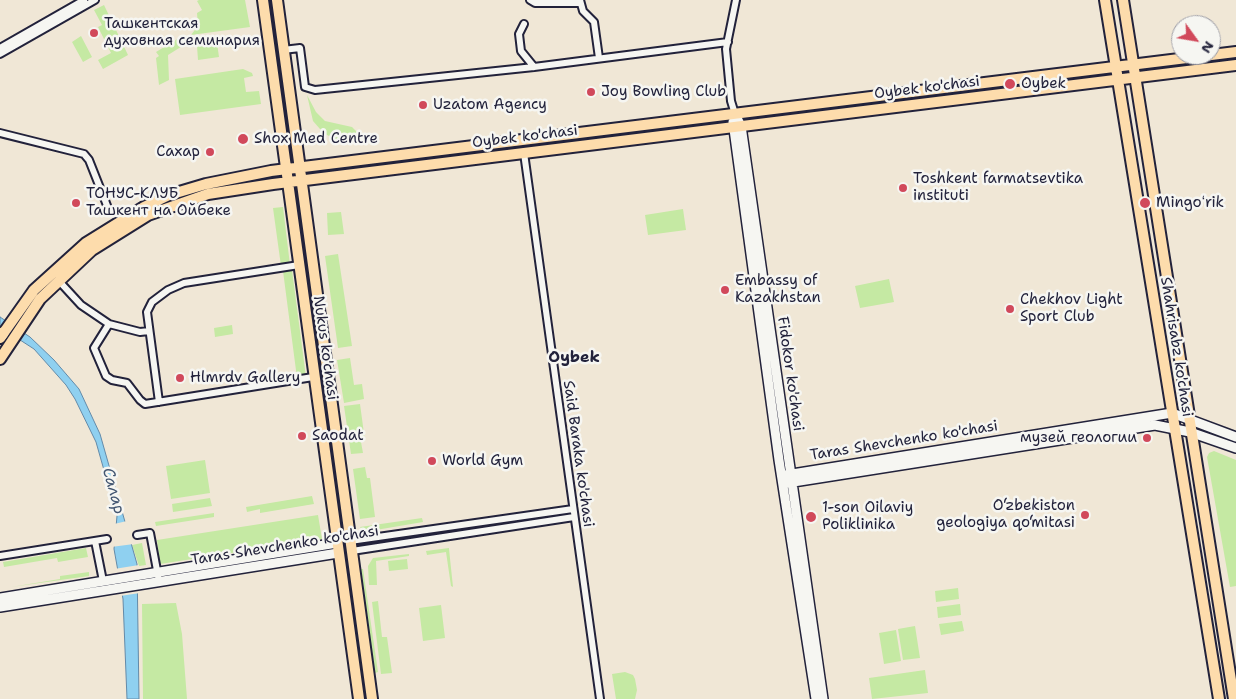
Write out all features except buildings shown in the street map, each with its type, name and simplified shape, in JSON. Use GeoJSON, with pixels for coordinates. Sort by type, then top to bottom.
{"type":"FeatureCollection","features":[{"type":"Feature","properties":{"kind":"main road","name":"Nukus ko'chasi"},"geometry":{"type":"LineString","coordinates":[[264,0],[313,377],[359,699]]}},
{"type":"Feature","properties":{"kind":"main road","name":"Nukus ko'chasi"},"geometry":{"type":"LineString","coordinates":[[277,0],[372,699]]}},
{"type":"Feature","properties":{"kind":"main road","name":"Shahrisabz ko'chasi"},"geometry":{"type":"LineString","coordinates":[[1105,0],[1219,699]]}},
{"type":"Feature","properties":{"kind":"main road","name":"Shahrisabz ko'chasi"},"geometry":{"type":"LineString","coordinates":[[1123,0],[1190,432],[1234,699]]}},
{"type":"Feature","properties":{"kind":"main road","name":"Oybek ko'chasi"},"geometry":{"type":"LineString","coordinates":[[0,359],[4,336],[11,321],[30,295],[65,260],[96,235],[132,213],[157,200],[193,187],[286,169],[1236,52]]}},
{"type":"Feature","properties":{"kind":"main road","name":"Oybek ko'chasi"},"geometry":{"type":"LineString","coordinates":[[4,336],[21,327],[37,304],[58,280],[102,242],[160,210],[208,194],[301,180],[1236,65]]}},
{"type":"Feature","properties":{"kind":"main road","name":"Fidokor ko'chasi"},"geometry":{"type":"LineString","coordinates":[[735,114],[816,699]]}},
{"type":"Feature","properties":{"kind":"main road","name":"Taras Shevchenko ko'chasi"},"geometry":{"type":"LineString","coordinates":[[786,479],[1172,413],[1236,437]]}},
{"type":"Feature","properties":{"kind":"main road","name":"Taras Shevchenko ko'chasi"},"geometry":{"type":"LineString","coordinates":[[786,479],[1152,425],[1190,432],[1236,448]]}},
{"type":"Feature","properties":{"kind":"main road"},"geometry":{"type":"LineString","coordinates":[[1194,452],[1202,443],[1215,441]]}},
{"type":"Feature","properties":{"kind":"main road","name":"Fidokor ko'chasi"},"geometry":{"type":"LineString","coordinates":[[786,479],[822,699]]}},
{"type":"Feature","properties":{"kind":"main road","name":"Taras Shevchenko ko'chasi"},"geometry":{"type":"LineString","coordinates":[[0,598],[154,577],[351,546]]}},
{"type":"Feature","properties":{"kind":"main road","name":"Taras Shevchenko ko'chasi"},"geometry":{"type":"LineString","coordinates":[[0,607],[109,583]]}},
{"type":"Feature","properties":{"kind":"street"},"geometry":{"type":"LineString","coordinates":[[0,54],[84,0]]}},
{"type":"Feature","properties":{"kind":"street"},"geometry":{"type":"LineString","coordinates":[[0,48],[95,0]]}},
{"type":"Feature","properties":{"kind":"street"},"geometry":{"type":"LineString","coordinates":[[530,0],[534,4],[580,2],[583,11],[594,22],[599,58]]}},
{"type":"Feature","properties":{"kind":"street","name":"Fidokor ko'chasi"},"geometry":{"type":"LineString","coordinates":[[735,114],[731,101],[728,42],[736,0]]}},
{"type":"Feature","properties":{"kind":"street"},"geometry":{"type":"LineString","coordinates":[[524,24],[519,34],[521,51],[534,67]]}},
{"type":"Feature","properties":{"kind":"street"},"geometry":{"type":"LineString","coordinates":[[283,50],[300,48],[305,87],[315,90],[534,67],[728,42]]}},
{"type":"Feature","properties":{"kind":"street"},"geometry":{"type":"LineString","coordinates":[[0,133],[84,154],[90,160],[108,208]]}},
{"type":"Feature","properties":{"kind":"street","name":"Said Baraka ko'chasi"},"geometry":{"type":"LineString","coordinates":[[524,153],[600,699]]}},
{"type":"Feature","properties":{"kind":"street"},"geometry":{"type":"LineString","coordinates":[[159,402],[147,312],[149,306],[161,294],[177,285],[299,265]]}},
{"type":"Feature","properties":{"kind":"street"},"geometry":{"type":"LineString","coordinates":[[58,280],[81,305],[109,324],[140,332],[149,331]]}},
{"type":"Feature","properties":{"kind":"street"},"geometry":{"type":"LineString","coordinates":[[109,324],[94,348],[106,376],[112,380],[128,383],[144,403],[313,377]]}},
{"type":"Feature","properties":{"kind":"street","name":"Taras Shevchenko ko'chasi"},"geometry":{"type":"LineString","coordinates":[[351,546],[573,509]]}},
{"type":"Feature","properties":{"kind":"street","name":"Taras Shevchenko ko'chasi"},"geometry":{"type":"LineString","coordinates":[[351,546],[574,517]]}},
{"type":"Feature","properties":{"kind":"street"},"geometry":{"type":"LineString","coordinates":[[137,535],[150,533],[154,577]]}},
{"type":"Feature","properties":{"kind":"street"},"geometry":{"type":"LineString","coordinates":[[0,556],[107,539]]}},
{"type":"Feature","properties":{"kind":"street"},"geometry":{"type":"LineString","coordinates":[[95,541],[109,583]]}},
{"type":"Feature","properties":{"kind":"green space"},"geometry":{"type":"Polygon","coordinates":[[[245,0],[250,27],[191,35],[198,26],[197,13],[202,10],[197,1],[245,0]]]}},
{"type":"Feature","properties":{"kind":"green space"},"geometry":{"type":"Polygon","coordinates":[[[104,5],[128,55],[103,69],[98,60],[111,53],[98,27],[102,25],[94,10],[104,5]]]}},
{"type":"Feature","properties":{"kind":"green space"},"geometry":{"type":"Polygon","coordinates":[[[81,36],[92,57],[83,62],[72,42],[81,36]]]}},
{"type":"Feature","properties":{"kind":"green space"},"geometry":{"type":"Polygon","coordinates":[[[179,38],[184,45],[168,55],[169,80],[159,85],[156,58],[159,56],[156,52],[179,38]]]}},
{"type":"Feature","properties":{"kind":"green space"},"geometry":{"type":"Polygon","coordinates":[[[217,43],[219,57],[198,60],[197,46],[217,43]]]}},
{"type":"Feature","properties":{"kind":"green space"},"geometry":{"type":"Polygon","coordinates":[[[243,69],[252,73],[253,76],[244,78],[246,92],[259,91],[261,104],[180,115],[175,79],[243,69]]]}},
{"type":"Feature","properties":{"kind":"green space"},"geometry":{"type":"Polygon","coordinates":[[[307,95],[316,112],[325,121],[352,127],[357,132],[352,142],[342,142],[327,135],[320,129],[313,121],[307,95]]]}},
{"type":"Feature","properties":{"kind":"green space"},"geometry":{"type":"Polygon","coordinates":[[[283,207],[290,265],[281,266],[273,208],[283,207]]]}},
{"type":"Feature","properties":{"kind":"green space"},"geometry":{"type":"Polygon","coordinates":[[[683,209],[686,230],[648,235],[645,215],[683,209]]]}},
{"type":"Feature","properties":{"kind":"green space"},"geometry":{"type":"Polygon","coordinates":[[[341,212],[344,234],[328,235],[327,213],[341,212]]]}},
{"type":"Feature","properties":{"kind":"green space"},"geometry":{"type":"Polygon","coordinates":[[[338,254],[352,346],[338,348],[325,256],[338,254]]]}},
{"type":"Feature","properties":{"kind":"green space"},"geometry":{"type":"Polygon","coordinates":[[[292,270],[306,377],[297,378],[283,271],[292,270]]]}},
{"type":"Feature","properties":{"kind":"green space"},"geometry":{"type":"Polygon","coordinates":[[[889,279],[894,302],[860,308],[855,286],[889,279]]]}},
{"type":"Feature","properties":{"kind":"green space"},"geometry":{"type":"Polygon","coordinates":[[[232,325],[233,334],[215,337],[214,328],[232,325]]]}},
{"type":"Feature","properties":{"kind":"green space"},"geometry":{"type":"Polygon","coordinates":[[[350,358],[354,385],[362,384],[364,399],[344,403],[337,360],[350,358]]]}},
{"type":"Feature","properties":{"kind":"green space"},"geometry":{"type":"Polygon","coordinates":[[[360,404],[365,441],[361,442],[363,453],[351,454],[344,406],[360,404]]]}},
{"type":"Feature","properties":{"kind":"green space"},"geometry":{"type":"Polygon","coordinates":[[[1214,451],[1236,460],[1236,586],[1230,587],[1207,457],[1209,453],[1214,451]]]}},
{"type":"Feature","properties":{"kind":"green space"},"geometry":{"type":"Polygon","coordinates":[[[205,460],[210,493],[171,499],[166,466],[205,460]]]}},
{"type":"Feature","properties":{"kind":"green space"},"geometry":{"type":"Polygon","coordinates":[[[365,467],[367,478],[370,478],[375,517],[360,519],[353,469],[365,467]]]}},
{"type":"Feature","properties":{"kind":"green space"},"geometry":{"type":"Polygon","coordinates":[[[312,496],[314,504],[260,513],[260,509],[247,512],[246,507],[312,496]]]}},
{"type":"Feature","properties":{"kind":"green space"},"geometry":{"type":"Polygon","coordinates":[[[210,498],[212,506],[173,512],[172,504],[210,498]]]}},
{"type":"Feature","properties":{"kind":"green space"},"geometry":{"type":"Polygon","coordinates":[[[214,513],[214,517],[156,526],[155,522],[214,513]]]}},
{"type":"Feature","properties":{"kind":"green space"},"geometry":{"type":"Polygon","coordinates":[[[318,515],[322,539],[160,564],[157,540],[318,515]]]}},
{"type":"Feature","properties":{"kind":"green space"},"geometry":{"type":"Polygon","coordinates":[[[422,518],[423,522],[364,532],[360,527],[422,518]]]}},
{"type":"Feature","properties":{"kind":"green space"},"geometry":{"type":"Polygon","coordinates":[[[142,543],[146,565],[139,566],[132,545],[142,543]]]}},
{"type":"Feature","properties":{"kind":"green space"},"geometry":{"type":"Polygon","coordinates":[[[86,548],[88,557],[58,562],[57,558],[4,567],[3,562],[86,548]]]}},
{"type":"Feature","properties":{"kind":"green space"},"geometry":{"type":"Polygon","coordinates":[[[449,548],[453,587],[451,586],[446,552],[427,555],[426,551],[449,548]]]}},
{"type":"Feature","properties":{"kind":"green space"},"geometry":{"type":"Polygon","coordinates":[[[409,554],[409,556],[376,561],[377,585],[369,585],[368,566],[373,558],[409,554]]]}},
{"type":"Feature","properties":{"kind":"green space"},"geometry":{"type":"Polygon","coordinates":[[[407,559],[408,569],[389,571],[388,561],[407,559]]]}},
{"type":"Feature","properties":{"kind":"green space"},"geometry":{"type":"Polygon","coordinates":[[[361,569],[363,569],[378,672],[375,673],[361,569]]]}},
{"type":"Feature","properties":{"kind":"green space"},"geometry":{"type":"Polygon","coordinates":[[[89,572],[89,576],[11,587],[60,579],[60,576],[89,572]]]}},
{"type":"Feature","properties":{"kind":"green space"},"geometry":{"type":"Polygon","coordinates":[[[958,588],[959,599],[936,602],[935,591],[958,588]]]}},
{"type":"Feature","properties":{"kind":"green space"},"geometry":{"type":"Polygon","coordinates":[[[378,601],[382,637],[387,637],[392,673],[381,674],[372,602],[378,601]]]}},
{"type":"Feature","properties":{"kind":"green space"},"geometry":{"type":"Polygon","coordinates":[[[176,603],[182,634],[187,699],[143,699],[142,604],[176,603]]]}},
{"type":"Feature","properties":{"kind":"green space"},"geometry":{"type":"Polygon","coordinates":[[[960,604],[961,615],[938,618],[937,607],[960,604]]]}},
{"type":"Feature","properties":{"kind":"green space"},"geometry":{"type":"Polygon","coordinates":[[[441,605],[445,638],[423,641],[419,608],[441,605]]]}},
{"type":"Feature","properties":{"kind":"green space"},"geometry":{"type":"Polygon","coordinates":[[[962,621],[964,631],[941,635],[939,624],[962,621]]]}},
{"type":"Feature","properties":{"kind":"green space"},"geometry":{"type":"Polygon","coordinates":[[[915,626],[920,658],[903,660],[898,629],[915,626]]]}},
{"type":"Feature","properties":{"kind":"green space"},"geometry":{"type":"Polygon","coordinates":[[[896,630],[901,661],[884,664],[879,633],[896,630]]]}},
{"type":"Feature","properties":{"kind":"green space"},"geometry":{"type":"Polygon","coordinates":[[[925,670],[928,693],[872,699],[869,678],[925,670]]]}},
{"type":"Feature","properties":{"kind":"green space"},"geometry":{"type":"Polygon","coordinates":[[[625,672],[633,675],[635,679],[637,690],[635,699],[616,699],[612,674],[625,672]]]}},
{"type":"Feature","properties":{"kind":"water","name":"Салар"},"geometry":{"type":"Polygon","coordinates":[[[0,317],[30,337],[54,360],[79,389],[100,434],[137,564],[139,699],[127,699],[123,599],[114,549],[117,516],[96,442],[66,385],[34,349],[0,327],[0,317]]]}},
{"type":"Feature","properties":{"kind":"pier"},"geometry":{"type":"Polygon","coordinates":[[[127,521],[134,544],[111,547],[114,524],[127,521]]]}},
{"type":"Feature","properties":{"kind":"pier"},"geometry":{"type":"Polygon","coordinates":[[[139,565],[140,593],[120,596],[114,569],[139,565]]]}},
{"type":"Feature","properties":{"kind":"place","name":"Ташкентская духовная семинария"},"geometry":{"type":"Point","coordinates":[94,33]}},
{"type":"Feature","properties":{"kind":"place","name":"Oybek"},"geometry":{"type":"Point","coordinates":[1010,84]}},
{"type":"Feature","properties":{"kind":"place","name":"Joy Bowling Club"},"geometry":{"type":"Point","coordinates":[591,92]}},
{"type":"Feature","properties":{"kind":"place","name":"Uzatom Agency"},"geometry":{"type":"Point","coordinates":[423,105]}},
{"type":"Feature","properties":{"kind":"place","name":"Shox Med Centre"},"geometry":{"type":"Point","coordinates":[243,139]}},
{"type":"Feature","properties":{"kind":"place","name":"Сахар"},"geometry":{"type":"Point","coordinates":[210,152]}},
{"type":"Feature","properties":{"kind":"place","name":"Toshkent farmatsevtika instituti"},"geometry":{"type":"Point","coordinates":[903,188]}},
{"type":"Feature","properties":{"kind":"place","name":"ТОНУС-КЛУБ Ташкент на Ойбеке"},"geometry":{"type":"Point","coordinates":[76,203]}},
{"type":"Feature","properties":{"kind":"place","name":"Mingoʻrik"},"geometry":{"type":"Point","coordinates":[1145,203]}},
{"type":"Feature","properties":{"kind":"place","name":"Embassy of Kazakhstan"},"geometry":{"type":"Point","coordinates":[725,290]}},
{"type":"Feature","properties":{"kind":"place","name":"Chekhov Light Sport Club"},"geometry":{"type":"Point","coordinates":[1010,309]}},
{"type":"Feature","properties":{"kind":"place","name":"Hlmrdv Gallery"},"geometry":{"type":"Point","coordinates":[180,378]}},
{"type":"Feature","properties":{"kind":"place","name":"Saodat"},"geometry":{"type":"Point","coordinates":[302,436]}},
{"type":"Feature","properties":{"kind":"place","name":"музей геологии"},"geometry":{"type":"Point","coordinates":[1147,438]}},
{"type":"Feature","properties":{"kind":"place","name":"World Gym"},"geometry":{"type":"Point","coordinates":[432,461]}},
{"type":"Feature","properties":{"kind":"place","name":"O‘zbekiston geologiya qo‘mitasi"},"geometry":{"type":"Point","coordinates":[1085,515]}},
{"type":"Feature","properties":{"kind":"place","name":"1-son Oilaviy Poliklinika"},"geometry":{"type":"Point","coordinates":[811,517]}},
{"type":"Feature","properties":{"kind":"district","name":"Oybek"},"geometry":{"type":"Point","coordinates":[574,358]}}]}
